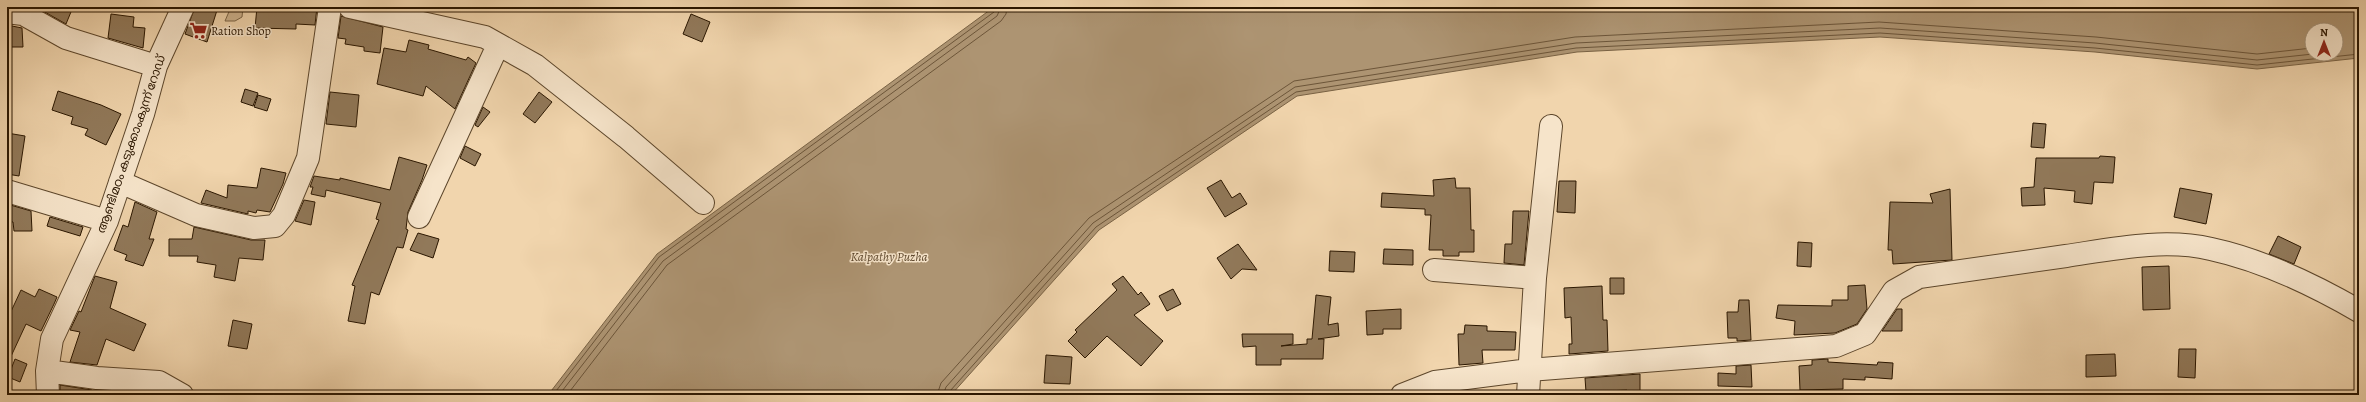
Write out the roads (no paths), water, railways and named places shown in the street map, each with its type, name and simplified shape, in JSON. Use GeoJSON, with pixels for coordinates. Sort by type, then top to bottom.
{"type":"FeatureCollection","features":[{"type":"Feature","properties":{"kind":"street","name":"ആണ്ടിമഠം കടുക്കാംകുന്ന് റോഡ്"},"geometry":{"type":"LineString","coordinates":[[48,395],[47,371],[52,340],[107,221],[143,114],[156,66],[184,7]]}},
{"type":"Feature","properties":{"kind":"street"},"geometry":{"type":"LineString","coordinates":[[120,182],[196,215],[254,228],[275,226],[284,215],[308,158],[330,7]]}},
{"type":"Feature","properties":{"kind":"street"},"geometry":{"type":"LineString","coordinates":[[350,7],[485,37],[535,65],[626,137],[703,203]]}},
{"type":"Feature","properties":{"kind":"street"},"geometry":{"type":"LineString","coordinates":[[7,12],[23,14],[66,38],[156,66]]}},
{"type":"Feature","properties":{"kind":"street"},"geometry":{"type":"LineString","coordinates":[[419,217],[498,45]]}},
{"type":"Feature","properties":{"kind":"street"},"geometry":{"type":"LineString","coordinates":[[1528,395],[1535,278],[1551,126]]}},
{"type":"Feature","properties":{"kind":"street"},"geometry":{"type":"LineString","coordinates":[[7,191],[107,221]]}},
{"type":"Feature","properties":{"kind":"street"},"geometry":{"type":"LineString","coordinates":[[1402,395],[1435,382],[1529,370],[1836,346],[1865,334],[1894,292],[1919,277],[2132,247],[2174,244],[2211,249],[2261,265],[2330,294],[2359,311]]}},
{"type":"Feature","properties":{"kind":"street"},"geometry":{"type":"LineString","coordinates":[[1434,270],[1535,278]]}},
{"type":"Feature","properties":{"kind":"street"},"geometry":{"type":"LineString","coordinates":[[47,371],[97,378],[159,382],[182,395]]}},
{"type":"Feature","properties":{"kind":"water","name":"Kalpathy Puzha"},"geometry":{"type":"Polygon","coordinates":[[[994,7],[2359,7],[2359,58],[2344,60],[2344,22],[2304,22],[2304,62],[2322,62],[2257,69],[2095,52],[1880,37],[1577,52],[1297,96],[1099,230],[951,395],[548,395],[657,254],[994,7]]]}},
{"type":"Feature","properties":{"kind":"place","name":"Ration Shop"},"geometry":{"type":"Point","coordinates":[198,31]}}]}
